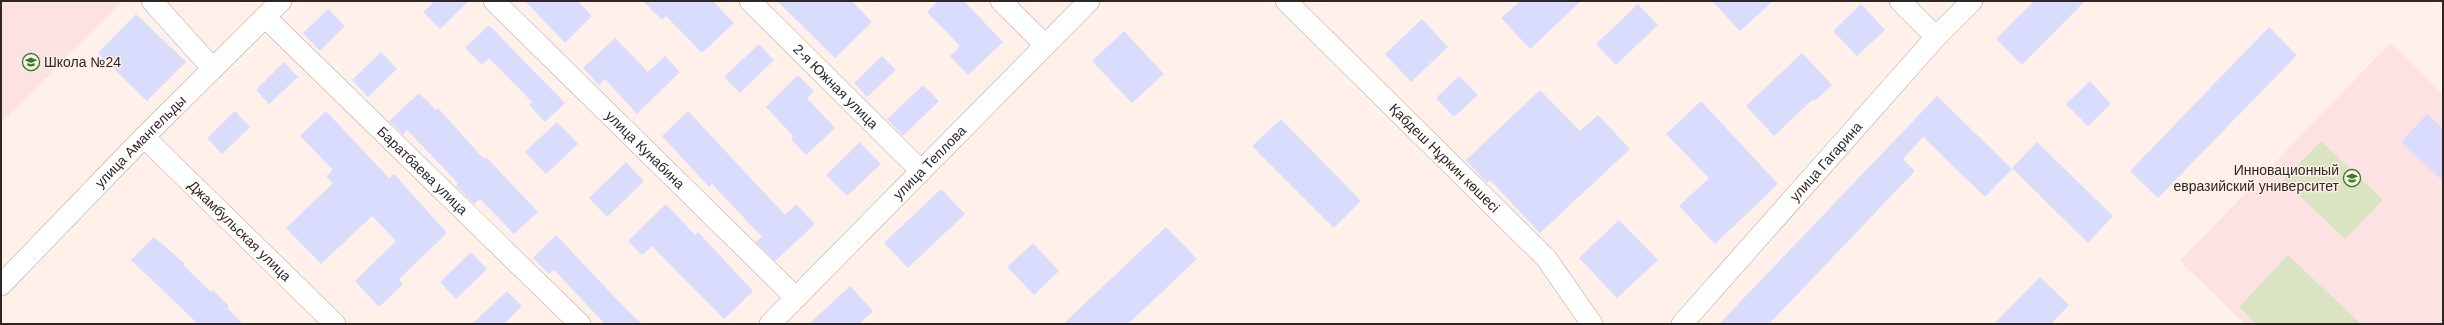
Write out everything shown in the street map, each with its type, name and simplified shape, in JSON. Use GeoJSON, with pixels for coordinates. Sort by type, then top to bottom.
{"type":"FeatureCollection","features":[{"type":"Feature","properties":{"kind":"street"},"geometry":{"type":"LineString","coordinates":[[152,1],[214,69]]}},
{"type":"Feature","properties":{"kind":"street","name":"улица Амангельды"},"geometry":{"type":"LineString","coordinates":[[1,284],[144,137],[281,1]]}},
{"type":"Feature","properties":{"kind":"street","name":"улица Кунабина"},"geometry":{"type":"LineString","coordinates":[[494,1],[796,298]]}},
{"type":"Feature","properties":{"kind":"street","name":"2-я Южная улица"},"geometry":{"type":"LineString","coordinates":[[750,1],[921,171]]}},
{"type":"Feature","properties":{"kind":"street"},"geometry":{"type":"LineString","coordinates":[[1001,1],[1045,45]]}},
{"type":"Feature","properties":{"kind":"street","name":"улица Теплова"},"geometry":{"type":"LineString","coordinates":[[770,324],[1089,1]]}},
{"type":"Feature","properties":{"kind":"street","name":"Қабдеш Нұркин көшесі"},"geometry":{"type":"LineString","coordinates":[[1286,1],[1546,258],[1592,324]]}},
{"type":"Feature","properties":{"kind":"street"},"geometry":{"type":"LineString","coordinates":[[1900,1],[1936,37]]}},
{"type":"Feature","properties":{"kind":"street","name":"улица Гагарина"},"geometry":{"type":"LineString","coordinates":[[1682,324],[1936,37],[1972,1]]}},
{"type":"Feature","properties":{"kind":"street","name":"Баратбаева улица"},"geometry":{"type":"LineString","coordinates":[[265,16],[580,324]]}},
{"type":"Feature","properties":{"kind":"street","name":"Джамбульская улица"},"geometry":{"type":"LineString","coordinates":[[144,137],[335,324]]}},
{"type":"Feature","properties":{"kind":"shaded area","name":"Школа №24"},"geometry":{"type":"Polygon","coordinates":[[[1,1],[122,1],[1,123],[1,1]]]}},
{"type":"Feature","properties":{"kind":"shaded area","name":"Инновационный евразийский университет"},"geometry":{"type":"Polygon","coordinates":[[[2390,43],[2443,94],[2443,324],[2245,324],[2180,261],[2390,43]]]}},
{"type":"Feature","properties":{"kind":"green space"},"geometry":{"type":"Polygon","coordinates":[[[2321,141],[2383,200],[2345,239],[2283,180],[2321,141]]]}},
{"type":"Feature","properties":{"kind":"green space"},"geometry":{"type":"Polygon","coordinates":[[[2288,255],[2361,324],[2256,324],[2239,307],[2288,255]]]}},
{"type":"Feature","properties":{"kind":"building"},"geometry":{"type":"Polygon","coordinates":[[[435,1],[469,1],[440,29],[423,12],[435,1]]]}},
{"type":"Feature","properties":{"kind":"building"},"geometry":{"type":"Polygon","coordinates":[[[525,1],[578,1],[592,16],[565,43],[525,1]]]}},
{"type":"Feature","properties":{"kind":"building"},"geometry":{"type":"Polygon","coordinates":[[[643,1],[713,1],[734,23],[702,53],[666,16],[662,20],[643,1]]]}},
{"type":"Feature","properties":{"kind":"building"},"geometry":{"type":"Polygon","coordinates":[[[777,1],[852,1],[872,22],[835,58],[777,1]]]}},
{"type":"Feature","properties":{"kind":"building"},"geometry":{"type":"Polygon","coordinates":[[[938,1],[964,1],[1003,42],[968,75],[950,56],[960,46],[927,12],[938,1]]]}},
{"type":"Feature","properties":{"kind":"building"},"geometry":{"type":"Polygon","coordinates":[[[1520,1],[1581,1],[1530,49],[1501,18],[1520,1]]]}},
{"type":"Feature","properties":{"kind":"building"},"geometry":{"type":"Polygon","coordinates":[[[1712,1],[1773,1],[1740,31],[1712,1]]]}},
{"type":"Feature","properties":{"kind":"building"},"geometry":{"type":"Polygon","coordinates":[[[2034,1],[2085,1],[2022,65],[1996,39],[2034,1]]]}},
{"type":"Feature","properties":{"kind":"building"},"geometry":{"type":"Polygon","coordinates":[[[1638,4],[1658,25],[1616,65],[1596,44],[1638,4]]]}},
{"type":"Feature","properties":{"kind":"building"},"geometry":{"type":"Polygon","coordinates":[[[1861,4],[1885,30],[1857,56],[1833,31],[1861,4]]]}},
{"type":"Feature","properties":{"kind":"building"},"geometry":{"type":"Polygon","coordinates":[[[328,9],[345,26],[320,51],[303,33],[328,9]]]}},
{"type":"Feature","properties":{"kind":"building"},"geometry":{"type":"Polygon","coordinates":[[[136,14],[186,62],[147,101],[98,53],[136,14]]]}},
{"type":"Feature","properties":{"kind":"building"},"geometry":{"type":"Polygon","coordinates":[[[1422,19],[1448,47],[1411,82],[1385,54],[1422,19]]]}},
{"type":"Feature","properties":{"kind":"building"},"geometry":{"type":"Polygon","coordinates":[[[489,25],[565,103],[545,122],[529,105],[532,102],[489,58],[482,65],[465,48],[489,25]]]}},
{"type":"Feature","properties":{"kind":"building"},"geometry":{"type":"Polygon","coordinates":[[[2269,27],[2297,55],[2158,198],[2130,171],[2269,27]]]}},
{"type":"Feature","properties":{"kind":"building"},"geometry":{"type":"Polygon","coordinates":[[[1124,31],[1164,74],[1132,103],[1092,61],[1124,31]]]}},
{"type":"Feature","properties":{"kind":"building"},"geometry":{"type":"Polygon","coordinates":[[[615,38],[648,72],[665,56],[680,72],[637,114],[605,79],[599,85],[583,68],[615,38]]]}},
{"type":"Feature","properties":{"kind":"building"},"geometry":{"type":"Polygon","coordinates":[[[759,44],[774,60],[740,93],[724,77],[759,44]]]}},
{"type":"Feature","properties":{"kind":"building"},"geometry":{"type":"Polygon","coordinates":[[[381,52],[397,69],[368,97],[352,80],[381,52]]]}},
{"type":"Feature","properties":{"kind":"building"},"geometry":{"type":"Polygon","coordinates":[[[1802,53],[1832,85],[1815,101],[1813,99],[1774,136],[1746,106],[1802,53]]]}},
{"type":"Feature","properties":{"kind":"building"},"geometry":{"type":"Polygon","coordinates":[[[882,56],[896,70],[867,97],[854,83],[882,56]]]}},
{"type":"Feature","properties":{"kind":"building"},"geometry":{"type":"Polygon","coordinates":[[[284,62],[298,77],[269,104],[256,90],[284,62]]]}},
{"type":"Feature","properties":{"kind":"building"},"geometry":{"type":"Polygon","coordinates":[[[798,75],[814,91],[807,98],[835,128],[806,155],[791,139],[793,136],[766,107],[798,75]]]}},
{"type":"Feature","properties":{"kind":"building"},"geometry":{"type":"Polygon","coordinates":[[[1459,76],[1478,95],[1454,117],[1436,98],[1459,76]]]}},
{"type":"Feature","properties":{"kind":"building"},"geometry":{"type":"Polygon","coordinates":[[[2090,81],[2111,104],[2088,126],[2066,104],[2090,81]]]}},
{"type":"Feature","properties":{"kind":"building"},"geometry":{"type":"Polygon","coordinates":[[[923,85],[939,101],[903,136],[887,119],[923,85]]]}},
{"type":"Feature","properties":{"kind":"building"},"geometry":{"type":"Polygon","coordinates":[[[1540,90],[1580,131],[1598,115],[1630,149],[1540,233],[1490,180],[1487,183],[1466,160],[1540,90]]]}},
{"type":"Feature","properties":{"kind":"building"},"geometry":{"type":"Polygon","coordinates":[[[419,93],[436,110],[438,108],[484,159],[486,157],[538,212],[514,234],[480,199],[474,204],[456,186],[458,183],[407,130],[403,135],[389,121],[419,93]]]}},
{"type":"Feature","properties":{"kind":"building"},"geometry":{"type":"Polygon","coordinates":[[[1937,96],[2012,169],[1985,197],[1923,137],[1903,159],[1915,171],[1769,324],[1719,324],[1937,96]]]}},
{"type":"Feature","properties":{"kind":"building"},"geometry":{"type":"Polygon","coordinates":[[[1701,101],[1778,184],[1715,244],[1679,206],[1709,178],[1666,134],[1701,101]]]}},
{"type":"Feature","properties":{"kind":"building"},"geometry":{"type":"Polygon","coordinates":[[[235,111],[250,127],[222,154],[207,138],[235,111]]]}},
{"type":"Feature","properties":{"kind":"building"},"geometry":{"type":"Polygon","coordinates":[[[326,111],[389,178],[394,174],[447,233],[399,279],[403,284],[379,307],[355,281],[396,241],[372,216],[321,264],[286,228],[333,183],[326,176],[333,170],[300,136],[326,111]]]}},
{"type":"Feature","properties":{"kind":"building"},"geometry":{"type":"Polygon","coordinates":[[[688,111],[785,215],[796,204],[815,224],[775,261],[756,242],[762,237],[712,184],[709,187],[662,136],[688,111]]]}},
{"type":"Feature","properties":{"kind":"building"},"geometry":{"type":"Polygon","coordinates":[[[2427,114],[2443,129],[2443,181],[2401,142],[2427,114]]]}},
{"type":"Feature","properties":{"kind":"building"},"geometry":{"type":"Polygon","coordinates":[[[1281,119],[1361,201],[1334,228],[1252,146],[1281,119]]]}},
{"type":"Feature","properties":{"kind":"building"},"geometry":{"type":"Polygon","coordinates":[[[557,122],[578,144],[546,174],[525,152],[557,122]]]}},
{"type":"Feature","properties":{"kind":"building"},"geometry":{"type":"Polygon","coordinates":[[[861,141],[861,144],[881,164],[847,196],[826,175],[861,141]]]}},
{"type":"Feature","properties":{"kind":"building"},"geometry":{"type":"Polygon","coordinates":[[[2037,142],[2113,216],[2088,243],[2012,168],[2037,142]]]}},
{"type":"Feature","properties":{"kind":"building"},"geometry":{"type":"Polygon","coordinates":[[[626,162],[644,181],[607,217],[589,198],[626,162]]]}},
{"type":"Feature","properties":{"kind":"building"},"geometry":{"type":"Polygon","coordinates":[[[941,189],[965,214],[908,268],[884,243],[941,189]]]}},
{"type":"Feature","properties":{"kind":"building"},"geometry":{"type":"Polygon","coordinates":[[[666,204],[695,235],[698,232],[753,291],[724,319],[652,246],[642,255],[628,241],[666,204]]]}},
{"type":"Feature","properties":{"kind":"building"},"geometry":{"type":"Polygon","coordinates":[[[1619,220],[1658,260],[1617,298],[1579,258],[1619,220]]]}},
{"type":"Feature","properties":{"kind":"building"},"geometry":{"type":"Polygon","coordinates":[[[1166,227],[1197,259],[1128,324],[1063,324],[1166,227]]]}},
{"type":"Feature","properties":{"kind":"building"},"geometry":{"type":"Polygon","coordinates":[[[556,235],[642,324],[605,324],[554,270],[549,274],[533,258],[556,235]]]}},
{"type":"Feature","properties":{"kind":"building"},"geometry":{"type":"Polygon","coordinates":[[[154,237],[184,263],[183,265],[211,292],[213,290],[229,306],[227,308],[243,324],[198,324],[131,260],[154,237]]]}},
{"type":"Feature","properties":{"kind":"building"},"geometry":{"type":"Polygon","coordinates":[[[1033,243],[1059,271],[1034,295],[1007,267],[1033,243]]]}},
{"type":"Feature","properties":{"kind":"building"},"geometry":{"type":"Polygon","coordinates":[[[471,252],[487,269],[456,299],[440,282],[471,252]]]}},
{"type":"Feature","properties":{"kind":"building"},"geometry":{"type":"Polygon","coordinates":[[[2040,277],[2069,305],[2051,324],[1994,324],[2040,277]]]}},
{"type":"Feature","properties":{"kind":"building"},"geometry":{"type":"Polygon","coordinates":[[[850,286],[873,311],[859,324],[809,324],[850,286]]]}},
{"type":"Feature","properties":{"kind":"building"},"geometry":{"type":"Polygon","coordinates":[[[507,291],[522,306],[504,324],[472,324],[507,291]]]}},
{"type":"Feature","properties":{"kind":"place","name":"Школа №24"},"geometry":{"type":"Point","coordinates":[31,62]}},
{"type":"Feature","properties":{"kind":"place","name":"Инновационный евразийский университет"},"geometry":{"type":"Point","coordinates":[2352,178]}}]}
